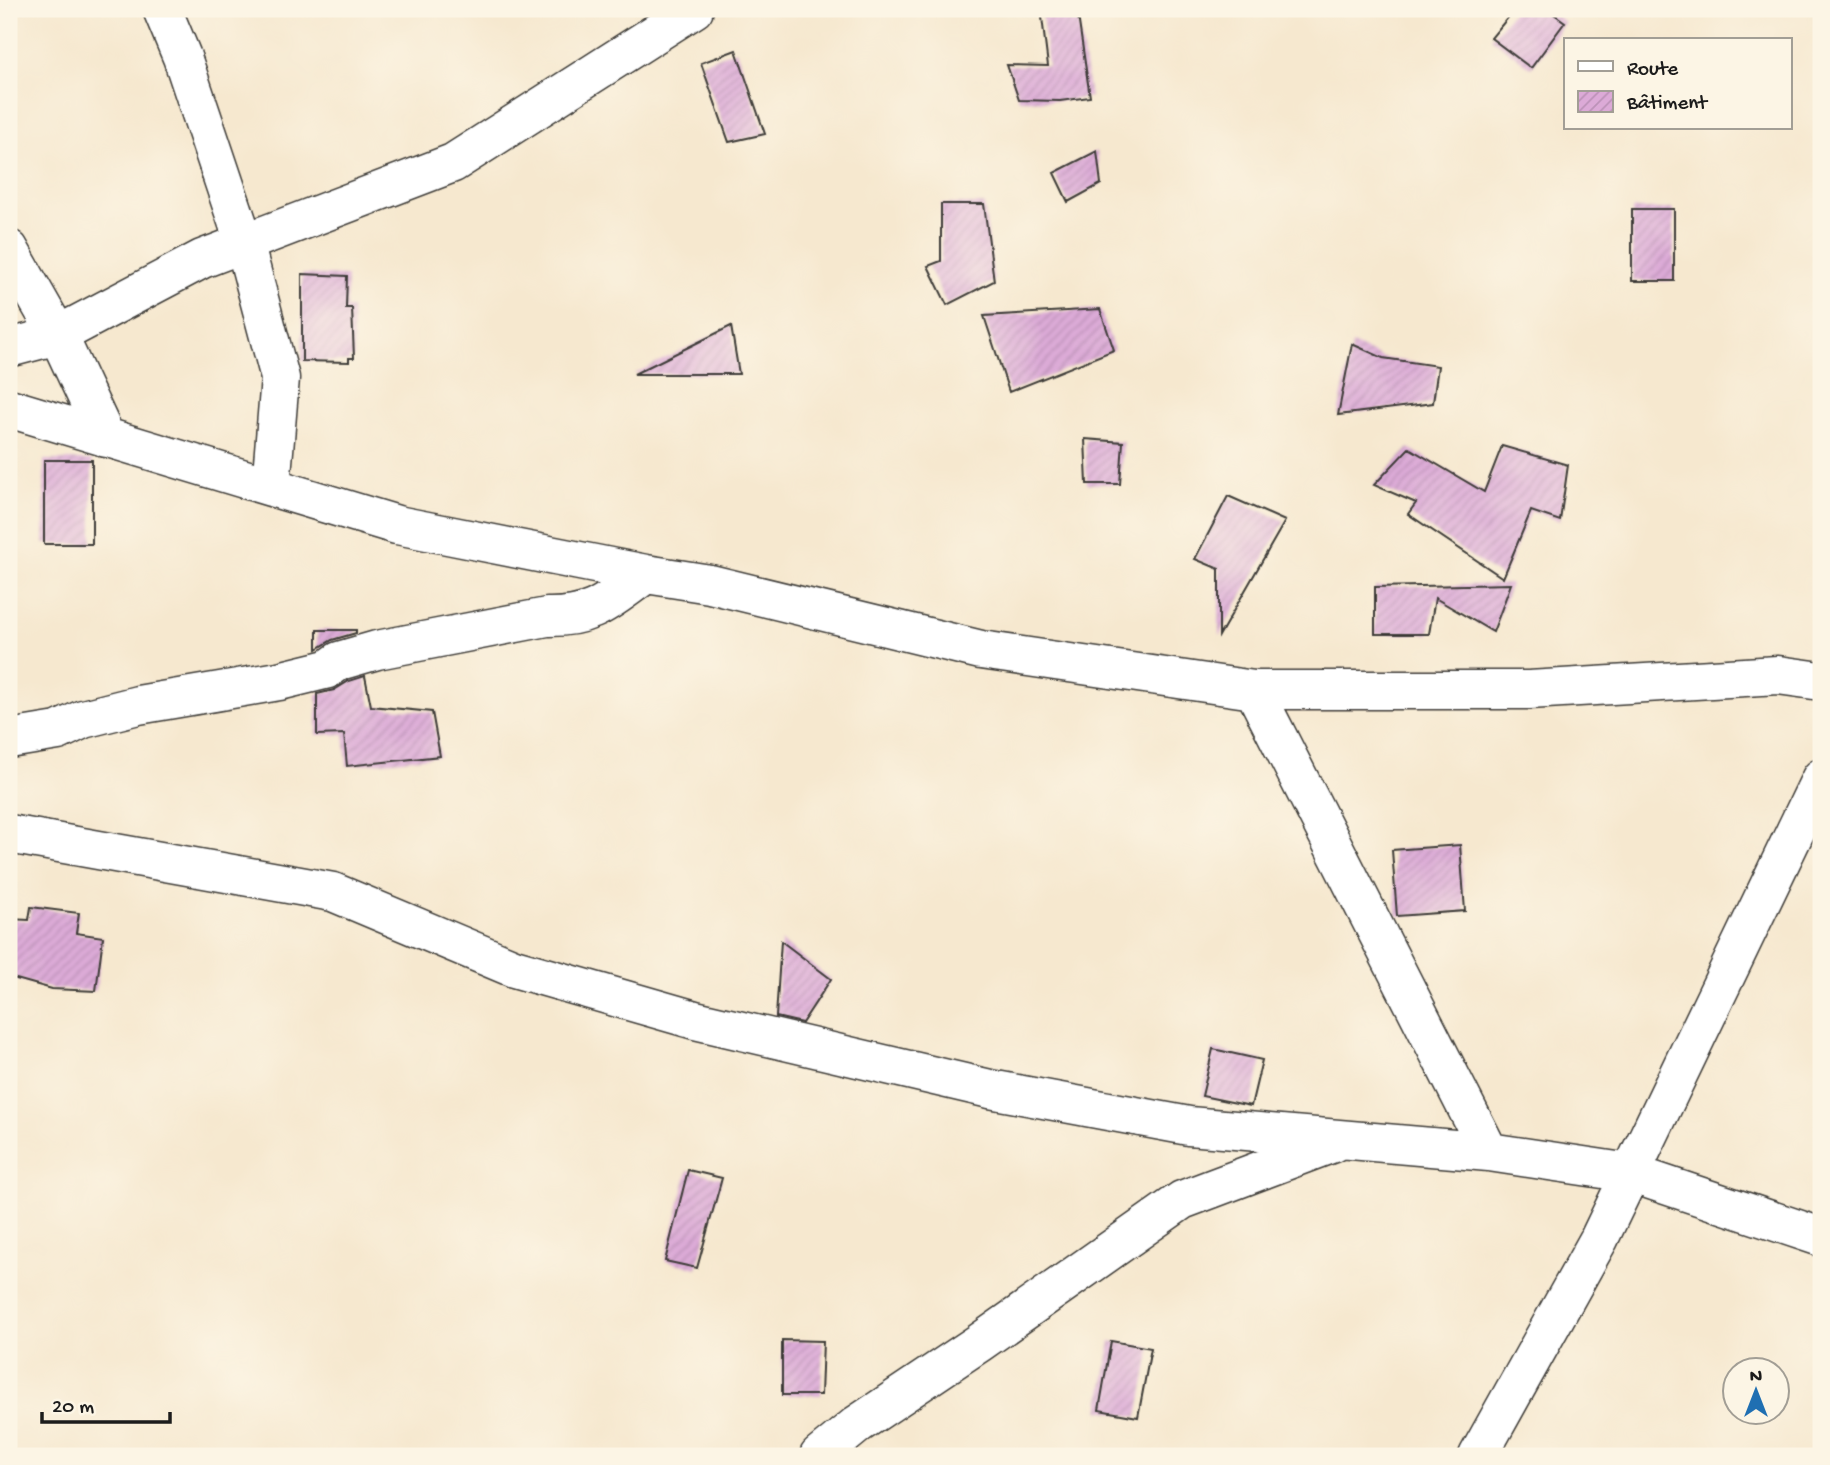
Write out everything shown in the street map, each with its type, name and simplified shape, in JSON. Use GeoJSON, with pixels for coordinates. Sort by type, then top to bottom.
{"type":"FeatureCollection","features":[{"type":"Feature","properties":{"kind":"street"},"geometry":{"type":"LineString","coordinates":[[162,9],[182,57],[244,242],[279,377],[271,486]]}},
{"type":"Feature","properties":{"kind":"street"},"geometry":{"type":"LineString","coordinates":[[9,348],[58,335],[202,259],[453,163],[694,9]]}},
{"type":"Feature","properties":{"kind":"street"},"geometry":{"type":"LineString","coordinates":[[9,249],[58,335],[106,438]]}},
{"type":"Feature","properties":{"kind":"street"},"geometry":{"type":"LineString","coordinates":[[9,408],[397,524],[646,575],[710,584],[981,650],[1254,690],[1529,690],[1778,675],[1821,681]]}},
{"type":"Feature","properties":{"kind":"street"},"geometry":{"type":"LineString","coordinates":[[9,739],[58,731],[83,719],[138,705],[279,681],[328,669],[339,661],[377,650],[547,617],[569,617],[593,611],[646,575]]}},
{"type":"Feature","properties":{"kind":"street"},"geometry":{"type":"LineString","coordinates":[[1254,690],[1489,1152]]}},
{"type":"Feature","properties":{"kind":"street"},"geometry":{"type":"LineString","coordinates":[[1478,1456],[1600,1239],[1821,778]]}},
{"type":"Feature","properties":{"kind":"street"},"geometry":{"type":"LineString","coordinates":[[9,834],[333,892],[514,968],[695,1020],[990,1089],[1189,1126],[1489,1152],[1630,1173],[1821,1237]]}},
{"type":"Feature","properties":{"kind":"street"},"geometry":{"type":"LineString","coordinates":[[819,1456],[858,1423],[979,1343],[1182,1200],[1341,1139]]}},
{"type":"Feature","properties":{"kind":"building"},"geometry":{"type":"Polygon","coordinates":[[[1041,9],[1077,9],[1090,97],[1060,101],[1019,100],[1007,65],[1048,66],[1041,9]]]}},
{"type":"Feature","properties":{"kind":"building"},"geometry":{"type":"Polygon","coordinates":[[[1515,9],[1547,9],[1565,22],[1531,68],[1491,38],[1515,9]]]}},
{"type":"Feature","properties":{"kind":"building"},"geometry":{"type":"Polygon","coordinates":[[[736,50],[765,134],[729,142],[701,63],[736,50]]]}},
{"type":"Feature","properties":{"kind":"building"},"geometry":{"type":"Polygon","coordinates":[[[1097,151],[1101,184],[1068,202],[1054,173],[1097,151]]]}},
{"type":"Feature","properties":{"kind":"building"},"geometry":{"type":"Polygon","coordinates":[[[941,204],[984,204],[994,281],[947,305],[928,266],[941,261],[941,204]]]}},
{"type":"Feature","properties":{"kind":"building"},"geometry":{"type":"Polygon","coordinates":[[[1632,209],[1674,209],[1674,281],[1632,281],[1632,209]]]}},
{"type":"Feature","properties":{"kind":"building"},"geometry":{"type":"Polygon","coordinates":[[[302,274],[347,276],[346,308],[352,308],[354,358],[349,358],[349,362],[302,361],[302,274]]]}},
{"type":"Feature","properties":{"kind":"building"},"geometry":{"type":"Polygon","coordinates":[[[1100,309],[1114,350],[1009,392],[984,316],[1100,309]]]}},
{"type":"Feature","properties":{"kind":"building"},"geometry":{"type":"Polygon","coordinates":[[[731,326],[739,374],[634,374],[731,326]]]}},
{"type":"Feature","properties":{"kind":"building"},"geometry":{"type":"Polygon","coordinates":[[[1352,344],[1383,358],[1438,366],[1433,403],[1338,415],[1352,344]]]}},
{"type":"Feature","properties":{"kind":"building"},"geometry":{"type":"Polygon","coordinates":[[[1085,439],[1123,442],[1120,484],[1087,484],[1085,439]]]}},
{"type":"Feature","properties":{"kind":"building"},"geometry":{"type":"Polygon","coordinates":[[[1502,446],[1568,465],[1560,521],[1531,511],[1503,578],[1408,514],[1416,503],[1374,485],[1409,448],[1484,492],[1502,446]]]}},
{"type":"Feature","properties":{"kind":"building"},"geometry":{"type":"Polygon","coordinates":[[[44,460],[92,460],[92,544],[44,544],[44,460]]]}},
{"type":"Feature","properties":{"kind":"building"},"geometry":{"type":"Polygon","coordinates":[[[1228,496],[1285,521],[1219,636],[1219,569],[1195,559],[1228,496]]]}},
{"type":"Feature","properties":{"kind":"building"},"geometry":{"type":"Polygon","coordinates":[[[1511,584],[1493,632],[1435,598],[1429,634],[1375,634],[1375,587],[1511,584]]]}},
{"type":"Feature","properties":{"kind":"building"},"geometry":{"type":"Polygon","coordinates":[[[317,630],[356,630],[356,633],[332,640],[317,649],[317,630]]]}},
{"type":"Feature","properties":{"kind":"building"},"geometry":{"type":"Polygon","coordinates":[[[365,676],[371,706],[432,712],[440,756],[347,766],[344,734],[317,735],[317,694],[334,690],[365,676]]]}},
{"type":"Feature","properties":{"kind":"building"},"geometry":{"type":"Polygon","coordinates":[[[1460,845],[1465,911],[1397,916],[1392,850],[1460,845]]]}},
{"type":"Feature","properties":{"kind":"building"},"geometry":{"type":"Polygon","coordinates":[[[31,907],[79,913],[76,933],[103,937],[96,991],[52,989],[9,977],[9,919],[29,920],[31,907]]]}},
{"type":"Feature","properties":{"kind":"building"},"geometry":{"type":"Polygon","coordinates":[[[781,941],[831,979],[802,1023],[776,1017],[781,941]]]}},
{"type":"Feature","properties":{"kind":"building"},"geometry":{"type":"Polygon","coordinates":[[[1213,1049],[1262,1060],[1251,1106],[1202,1096],[1213,1049]]]}},
{"type":"Feature","properties":{"kind":"building"},"geometry":{"type":"Polygon","coordinates":[[[688,1170],[722,1178],[697,1268],[665,1261],[688,1170]]]}},
{"type":"Feature","properties":{"kind":"building"},"geometry":{"type":"Polygon","coordinates":[[[782,1340],[823,1341],[821,1395],[782,1395],[782,1340]]]}},
{"type":"Feature","properties":{"kind":"building"},"geometry":{"type":"Polygon","coordinates":[[[1111,1341],[1151,1348],[1138,1417],[1099,1410],[1111,1341]]]}}]}
